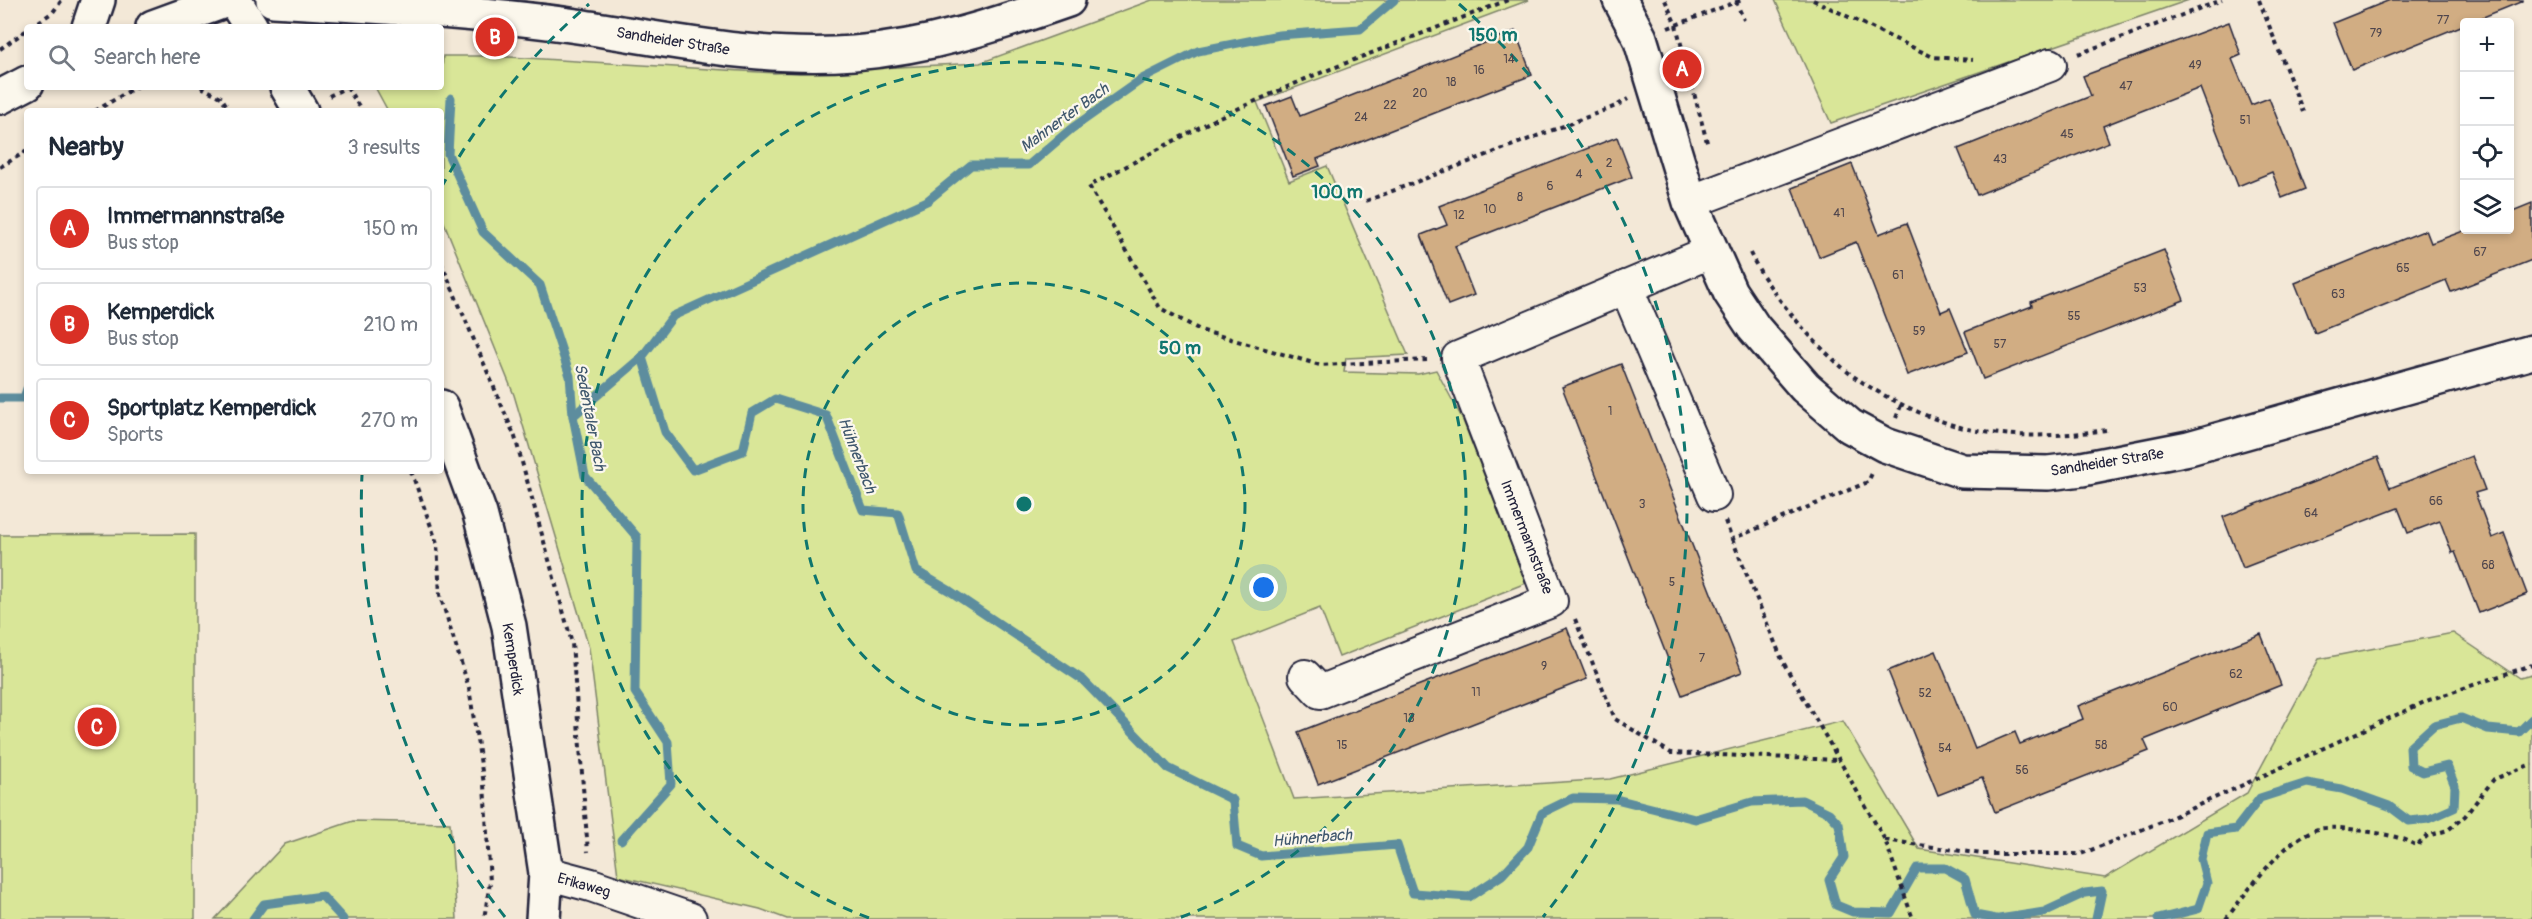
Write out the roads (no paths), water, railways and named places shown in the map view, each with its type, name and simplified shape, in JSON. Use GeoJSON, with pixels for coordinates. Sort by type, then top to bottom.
{"type":"FeatureCollection","features":[{"type":"Feature","properties":{"kind":"street"},"geometry":{"type":"LineString","coordinates":[[90,24],[98,0]]}},
{"type":"Feature","properties":{"kind":"street"},"geometry":{"type":"LineString","coordinates":[[161,24],[227,0]]}},
{"type":"Feature","properties":{"kind":"street"},"geometry":{"type":"LineString","coordinates":[[234,0],[248,24]]}},
{"type":"Feature","properties":{"kind":"street","name":"Sandheider Straße"},"geometry":{"type":"LineString","coordinates":[[273,0],[460,11],[585,27],[711,49],[781,54],[854,53],[916,44],[979,32],[1068,0]]}},
{"type":"Feature","properties":{"kind":"street","name":"Sandheider Straße"},"geometry":{"type":"LineString","coordinates":[[1620,0],[1640,38],[1656,83],[1690,202],[1710,252],[1730,292],[1779,358],[1850,426],[1885,445],[1962,471],[2048,473],[2082,469],[2189,448],[2532,352]]}},
{"type":"Feature","properties":{"kind":"street"},"geometry":{"type":"LineString","coordinates":[[1690,202],[2050,65]]}},
{"type":"Feature","properties":{"kind":"street"},"geometry":{"type":"LineString","coordinates":[[0,97],[24,85]]}},
{"type":"Feature","properties":{"kind":"street"},"geometry":{"type":"LineString","coordinates":[[288,90],[299,108]]}},
{"type":"Feature","properties":{"kind":"street"},"geometry":{"type":"LineString","coordinates":[[1710,252],[1626,287],[1714,495]]}},
{"type":"Feature","properties":{"kind":"street","name":"Immermannstraße"},"geometry":{"type":"LineString","coordinates":[[1305,676],[1320,692],[1551,601],[1458,358],[1626,287]]}},
{"type":"Feature","properties":{"kind":"street","name":"Kemperdick"},"geometry":{"type":"LineString","coordinates":[[444,415],[480,514],[509,626],[546,873],[543,919]]}},
{"type":"Feature","properties":{"kind":"street","name":"Erikaweg"},"geometry":{"type":"LineString","coordinates":[[546,873],[591,885],[690,919]]}},
{"type":"Feature","properties":{"kind":"waterway","name":"Mahnerter Bach"},"geometry":{"type":"LineString","coordinates":[[642,357],[673,316],[927,201],[971,165],[1029,165],[1071,129],[1142,79],[1198,51],[1279,35],[1360,29],[1394,0]]}},
{"type":"Feature","properties":{"kind":"waterway","name":"Sedentaler Bach"},"geometry":{"type":"LineString","coordinates":[[451,98],[448,154],[483,232],[540,285],[570,376],[573,416],[585,476],[637,537],[635,692],[668,742],[671,784],[621,840]]}},
{"type":"Feature","properties":{"kind":"waterway","name":"Hühnerbach"},"geometry":{"type":"LineString","coordinates":[[573,416],[642,357],[665,432],[693,470],[743,451],[752,413],[775,399],[826,415],[863,510],[898,513],[916,571],[950,591],[1083,680],[1168,768],[1233,800],[1237,846],[1261,856],[1397,845],[1413,893],[1469,897],[1502,875],[1528,847],[1542,813],[1573,798],[1616,799],[1695,819],[1752,802],[1802,800],[1829,813],[1839,824],[1844,857],[1829,880],[1836,905],[1853,912],[1891,913],[1917,868],[1945,868],[1965,879],[1975,915],[1996,919]]}},
{"type":"Feature","properties":{"kind":"waterway"},"geometry":{"type":"LineString","coordinates":[[0,398],[24,398]]}},
{"type":"Feature","properties":{"kind":"waterway","name":"Hühnerbach"},"geometry":{"type":"LineString","coordinates":[[2158,919],[2198,909],[2207,883],[2201,859],[2207,833],[2236,829],[2260,798],[2307,783],[2342,789],[2389,806],[2409,821],[2429,819],[2454,808],[2455,786],[2447,766],[2423,772],[2411,766],[2410,747],[2434,725],[2461,718],[2488,729],[2519,732],[2532,719]]}},
{"type":"Feature","properties":{"kind":"waterway","name":"Hühnerbach"},"geometry":{"type":"LineString","coordinates":[[1999,919],[2044,912],[2085,893],[2102,891],[2096,919]]}},
{"type":"Feature","properties":{"kind":"waterway","name":"Sedentaler Bach"},"geometry":{"type":"LineString","coordinates":[[253,919],[264,904],[322,896],[343,919]]}},
{"type":"Feature","properties":{"kind":"place","name":"Kemperdick"},"geometry":{"type":"Point","coordinates":[495,37]}},
{"type":"Feature","properties":{"kind":"place","name":"Immermannstraße"},"geometry":{"type":"Point","coordinates":[1682,69]}},
{"type":"Feature","properties":{"kind":"place","name":"Sportplatz Kemperdick"},"geometry":{"type":"Point","coordinates":[97,727]}}]}
